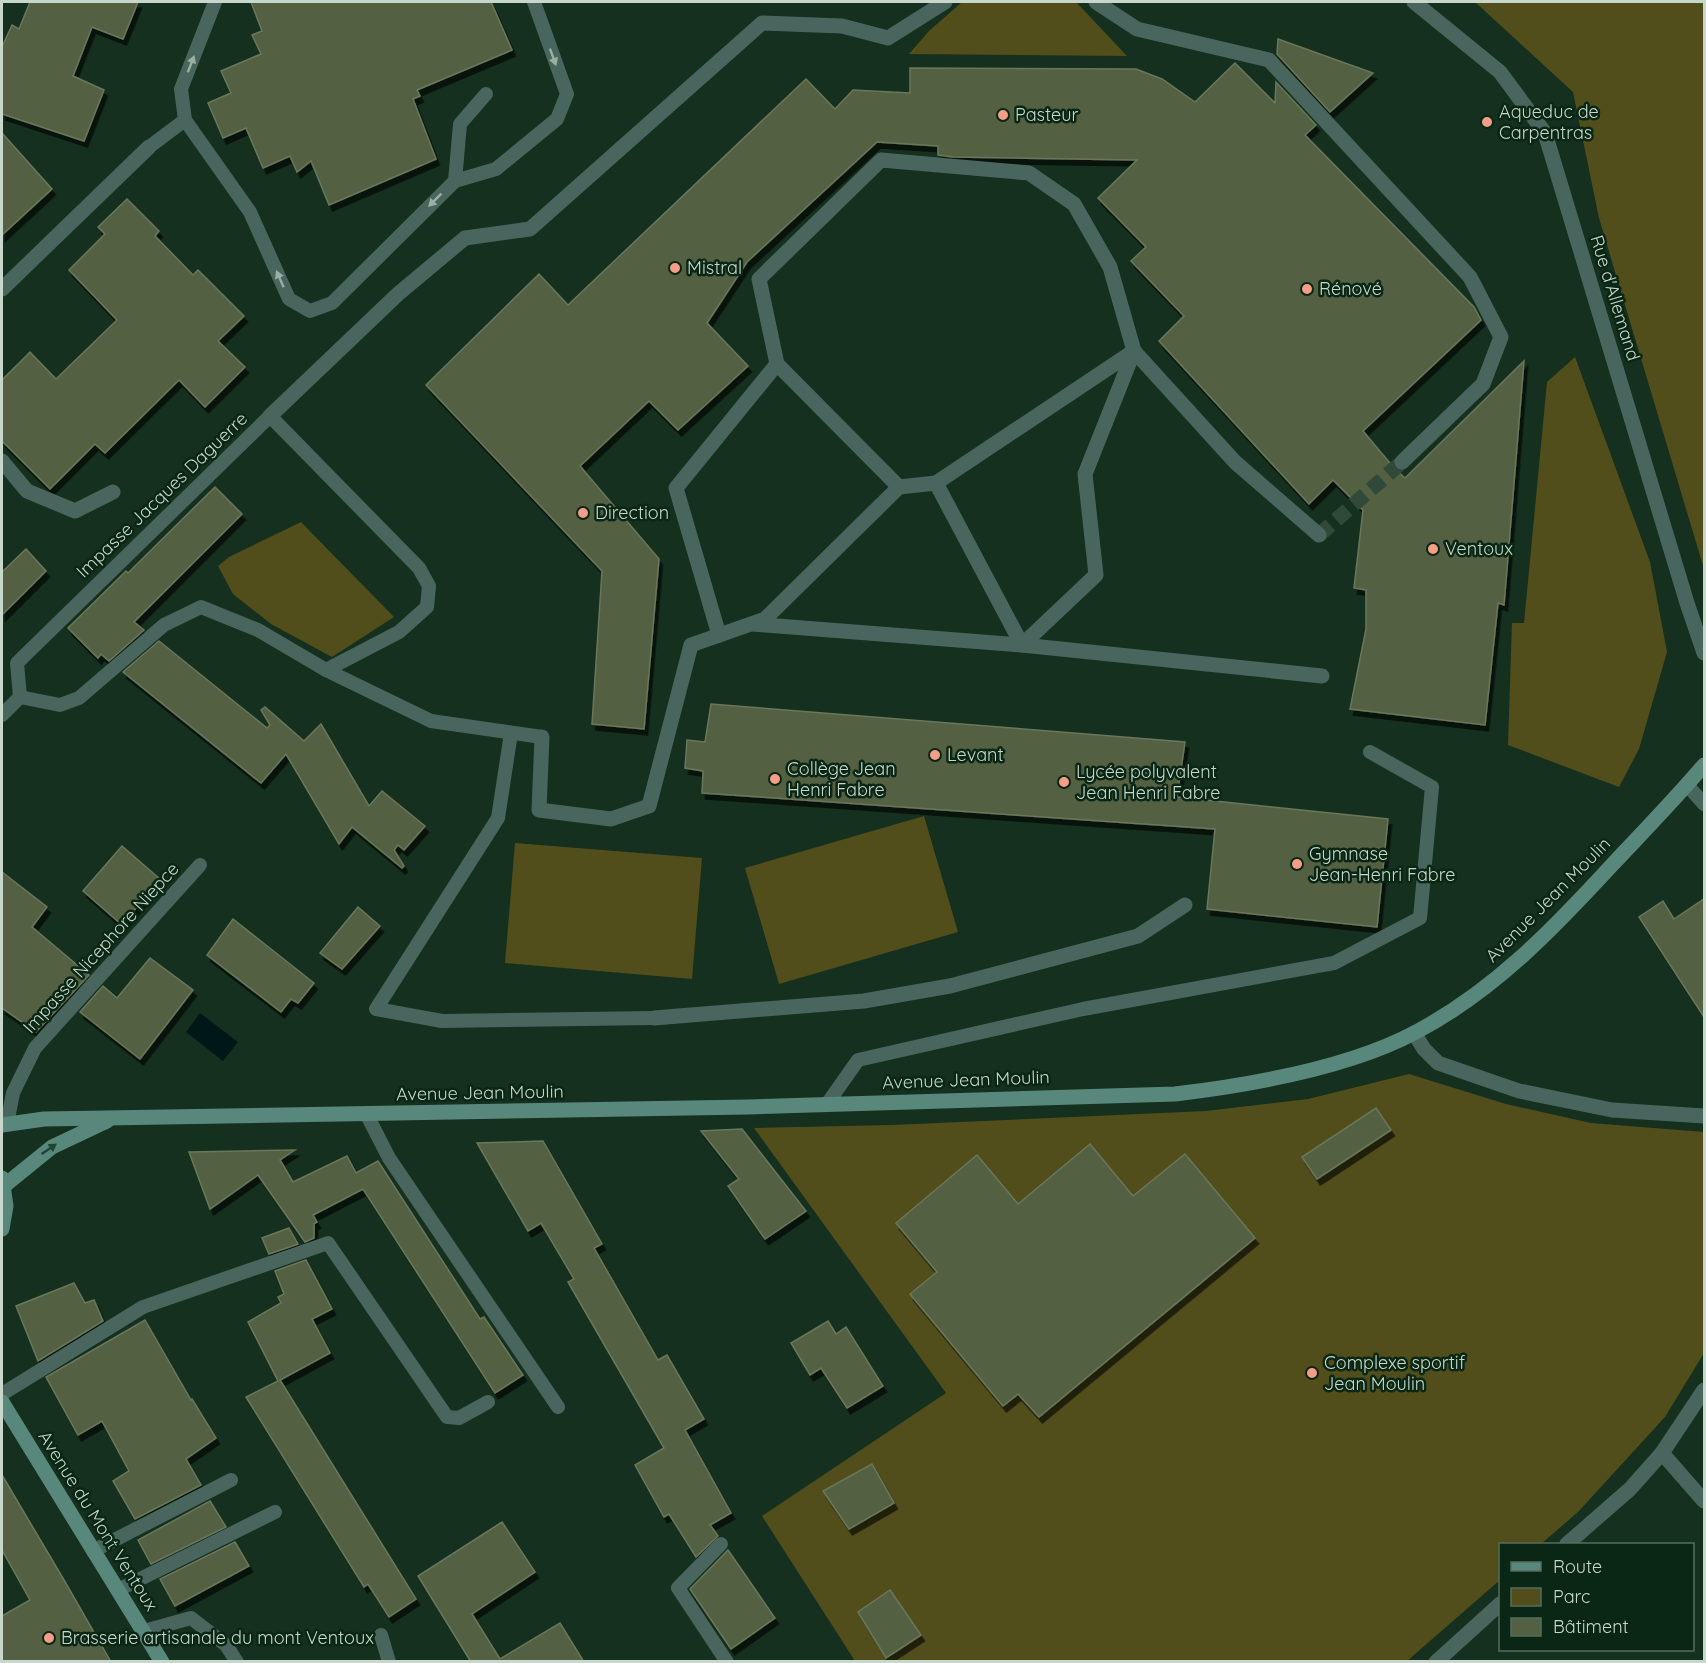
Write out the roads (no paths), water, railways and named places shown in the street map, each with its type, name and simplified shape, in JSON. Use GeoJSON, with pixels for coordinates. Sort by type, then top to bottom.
{"type":"FeatureCollection","features":[{"type":"Feature","properties":{"kind":"main road","name":"Avenue Jean Moulin"},"geometry":{"type":"LineString","coordinates":[[4,1124],[45,1119],[367,1115],[1175,1094],[1237,1086],[1359,1054],[1414,1033],[1467,1002],[1521,960],[1704,765]]}},
{"type":"Feature","properties":{"kind":"main road"},"geometry":{"type":"LineString","coordinates":[[2,1229],[6,1206],[3,1182],[52,1147],[112,1119]]}},
{"type":"Feature","properties":{"kind":"main road","name":"Avenue du Mont Ventoux"},"geometry":{"type":"LineString","coordinates":[[2,1401],[162,1662]]}},
{"type":"Feature","properties":{"kind":"street"},"geometry":{"type":"LineString","coordinates":[[270,416],[398,294],[465,238],[530,229],[762,23],[842,26],[888,38],[945,2]]}},
{"type":"Feature","properties":{"kind":"street"},"geometry":{"type":"LineString","coordinates":[[1096,2],[1137,29],[1269,60],[1470,277],[1501,337],[1483,384],[1402,462]]}},
{"type":"Feature","properties":{"kind":"street","name":"Rue d'Allemand"},"geometry":{"type":"LineString","coordinates":[[1414,2],[1500,72],[1545,132],[1704,653]]}},
{"type":"Feature","properties":{"kind":"street"},"geometry":{"type":"LineString","coordinates":[[2,289],[149,147]]}},
{"type":"Feature","properties":{"kind":"street"},"geometry":{"type":"LineString","coordinates":[[899,487],[777,364],[759,279],[881,160],[1029,173],[1074,204],[1110,267],[1134,351],[1235,462],[1319,535]]}},
{"type":"Feature","properties":{"kind":"street"},"geometry":{"type":"LineString","coordinates":[[542,737],[539,810],[611,819],[649,806],[691,645],[765,619],[899,487],[936,483],[1134,351]]}},
{"type":"Feature","properties":{"kind":"street"},"geometry":{"type":"LineString","coordinates":[[1022,645],[1096,575],[1085,474],[1134,351]]}},
{"type":"Feature","properties":{"kind":"street"},"geometry":{"type":"LineString","coordinates":[[719,635],[676,488],[777,364]]}},
{"type":"Feature","properties":{"kind":"street"},"geometry":{"type":"LineString","coordinates":[[2,461],[27,491],[75,512],[113,492]]}},
{"type":"Feature","properties":{"kind":"street"},"geometry":{"type":"LineString","coordinates":[[936,483],[1022,645]]}},
{"type":"Feature","properties":{"kind":"street"},"geometry":{"type":"LineString","coordinates":[[751,624],[1022,645],[1322,676]]}},
{"type":"Feature","properties":{"kind":"street"},"geometry":{"type":"LineString","coordinates":[[654,1018],[864,1001],[950,986],[1138,936],[1185,905]]}},
{"type":"Feature","properties":{"kind":"street"},"geometry":{"type":"LineString","coordinates":[[1414,1033],[1424,1049],[1438,1063],[1520,1091],[1612,1110],[1704,1116]]}},
{"type":"Feature","properties":{"kind":"street"},"geometry":{"type":"LineString","coordinates":[[1569,1543],[1630,1488],[1662,1453],[1704,1390]]}},
{"type":"Feature","properties":{"kind":"street"},"geometry":{"type":"LineString","coordinates":[[1662,1453],[1704,1501]]}},
{"type":"Feature","properties":{"kind":"street"},"geometry":{"type":"LineString","coordinates":[[1436,1662],[1499,1605]]}},
{"type":"Feature","properties":{"kind":"lane"},"geometry":{"type":"LineString","coordinates":[[215,2],[181,89],[185,120],[250,212],[289,299],[310,311],[333,303],[454,180],[496,169],[557,119],[567,94],[534,2]]}},
{"type":"Feature","properties":{"kind":"lane"},"geometry":{"type":"LineString","coordinates":[[454,180],[460,124],[486,94]]}},
{"type":"Feature","properties":{"kind":"lane"},"geometry":{"type":"LineString","coordinates":[[149,147],[185,120]]}},
{"type":"Feature","properties":{"kind":"lane","name":"Impasse Jacques Daguerre"},"geometry":{"type":"LineString","coordinates":[[20,697],[17,663],[270,416],[419,568],[429,586],[427,607],[399,632],[326,670]]}},
{"type":"Feature","properties":{"kind":"lane"},"geometry":{"type":"LineString","coordinates":[[2,715],[20,697],[60,705],[79,698],[164,625],[201,608],[258,630],[326,670],[431,721],[542,737]]}},
{"type":"Feature","properties":{"kind":"lane"},"geometry":{"type":"LineString","coordinates":[[511,733],[498,818],[376,1009],[442,1021],[654,1018]]}},
{"type":"Feature","properties":{"kind":"lane"},"geometry":{"type":"LineString","coordinates":[[826,1104],[858,1060],[1083,1009],[1334,963],[1420,918],[1432,787],[1370,752]]}},
{"type":"Feature","properties":{"kind":"lane"},"geometry":{"type":"LineString","coordinates":[[1687,784],[1704,804]]}},
{"type":"Feature","properties":{"kind":"lane","name":"Impasse Nicephore Niepce"},"geometry":{"type":"LineString","coordinates":[[4,1124],[13,1093],[35,1048],[200,865]]}},
{"type":"Feature","properties":{"kind":"lane"},"geometry":{"type":"LineString","coordinates":[[367,1115],[389,1158],[558,1407]]}},
{"type":"Feature","properties":{"kind":"lane"},"geometry":{"type":"LineString","coordinates":[[2,1394],[142,1307],[328,1243],[447,1417],[459,1418],[488,1402]]}},
{"type":"Feature","properties":{"kind":"lane"},"geometry":{"type":"LineString","coordinates":[[93,1551],[231,1480]]}},
{"type":"Feature","properties":{"kind":"lane"},"geometry":{"type":"LineString","coordinates":[[118,1590],[275,1512]]}},
{"type":"Feature","properties":{"kind":"lane"},"geometry":{"type":"LineString","coordinates":[[721,1544],[678,1588],[727,1662]]}},
{"type":"Feature","properties":{"kind":"lane"},"geometry":{"type":"LineString","coordinates":[[144,1631],[191,1618],[226,1645],[237,1662]]}},
{"type":"Feature","properties":{"kind":"lane"},"geometry":{"type":"LineString","coordinates":[[381,1635],[389,1662]]}},
{"type":"Feature","properties":{"kind":"tunnel"},"geometry":{"type":"LineString","coordinates":[[1319,535],[1402,462]]}},
{"type":"Feature","properties":{"kind":"place","name":"Pasteur"},"geometry":{"type":"Point","coordinates":[1003,115]}},
{"type":"Feature","properties":{"kind":"place","name":"Aqueduc de Carpentras"},"geometry":{"type":"Point","coordinates":[1487,122]}},
{"type":"Feature","properties":{"kind":"place","name":"Mistral"},"geometry":{"type":"Point","coordinates":[675,268]}},
{"type":"Feature","properties":{"kind":"place","name":"Rénové"},"geometry":{"type":"Point","coordinates":[1307,289]}},
{"type":"Feature","properties":{"kind":"place","name":"Direction"},"geometry":{"type":"Point","coordinates":[583,513]}},
{"type":"Feature","properties":{"kind":"place","name":"Ventoux"},"geometry":{"type":"Point","coordinates":[1433,549]}},
{"type":"Feature","properties":{"kind":"place","name":"Levant"},"geometry":{"type":"Point","coordinates":[935,755]}},
{"type":"Feature","properties":{"kind":"place","name":"Collège Jean Henri Fabre"},"geometry":{"type":"Point","coordinates":[775,779]}},
{"type":"Feature","properties":{"kind":"place","name":"Lycée polyvalent Jean Henri Fabre"},"geometry":{"type":"Point","coordinates":[1064,782]}},
{"type":"Feature","properties":{"kind":"place","name":"Gymnase Jean-Henri Fabre"},"geometry":{"type":"Point","coordinates":[1297,864]}},
{"type":"Feature","properties":{"kind":"place","name":"Complexe sportif Jean Moulin"},"geometry":{"type":"Point","coordinates":[1312,1373]}},
{"type":"Feature","properties":{"kind":"place","name":"Brasserie artisanale du mont Ventoux"},"geometry":{"type":"Point","coordinates":[49,1638]}}]}
